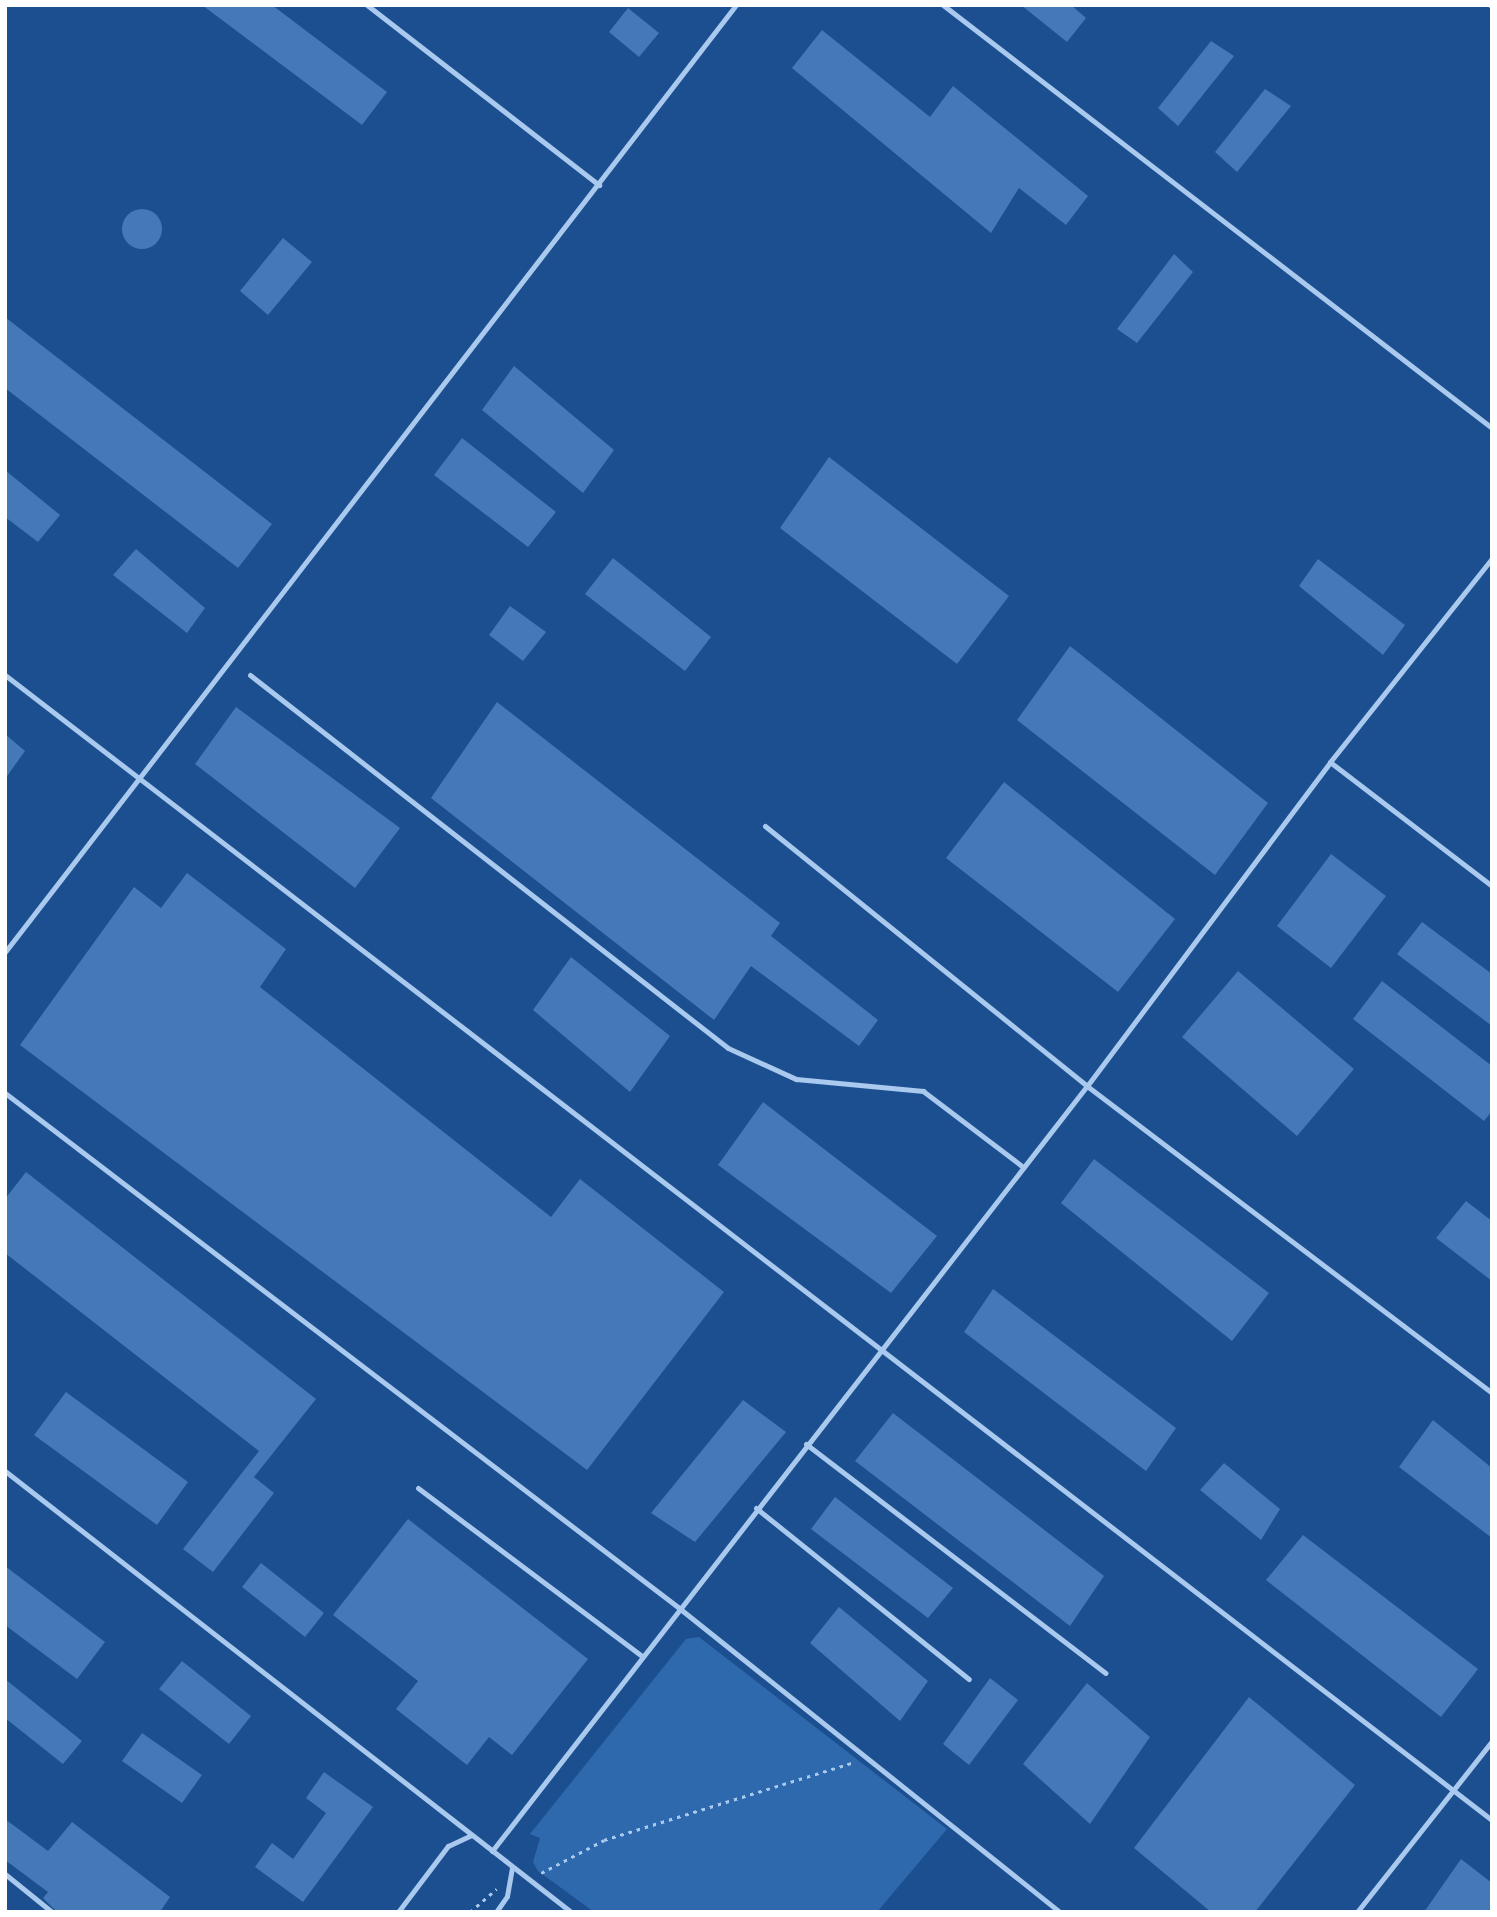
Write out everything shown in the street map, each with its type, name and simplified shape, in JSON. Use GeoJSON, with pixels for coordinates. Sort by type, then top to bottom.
{"type":"FeatureCollection","features":[{"type":"Feature","properties":{"kind":"lane"},"geometry":{"type":"LineString","coordinates":[[367,5],[599,185]]}},
{"type":"Feature","properties":{"kind":"lane"},"geometry":{"type":"LineString","coordinates":[[5,952],[736,5]]}},
{"type":"Feature","properties":{"kind":"lane"},"geometry":{"type":"LineString","coordinates":[[943,5],[1492,428]]}},
{"type":"Feature","properties":{"kind":"lane"},"geometry":{"type":"LineString","coordinates":[[492,1851],[756,1508],[1087,1086],[1330,762],[1492,558]]}},
{"type":"Feature","properties":{"kind":"lane"},"geometry":{"type":"LineString","coordinates":[[5,675],[1492,1820]]}},
{"type":"Feature","properties":{"kind":"lane"},"geometry":{"type":"LineString","coordinates":[[250,675],[728,1048],[796,1079],[923,1091],[1023,1167]]}},
{"type":"Feature","properties":{"kind":"lane"},"geometry":{"type":"LineString","coordinates":[[1330,762],[1492,886]]}},
{"type":"Feature","properties":{"kind":"lane"},"geometry":{"type":"LineString","coordinates":[[765,826],[1087,1086],[1492,1393]]}},
{"type":"Feature","properties":{"kind":"lane"},"geometry":{"type":"LineString","coordinates":[[5,1093],[679,1608],[1060,1912]]}},
{"type":"Feature","properties":{"kind":"lane"},"geometry":{"type":"LineString","coordinates":[[806,1444],[1106,1673]]}},
{"type":"Feature","properties":{"kind":"lane"},"geometry":{"type":"LineString","coordinates":[[5,1471],[571,1912]]}},
{"type":"Feature","properties":{"kind":"lane"},"geometry":{"type":"LineString","coordinates":[[418,1488],[642,1656]]}},
{"type":"Feature","properties":{"kind":"lane"},"geometry":{"type":"LineString","coordinates":[[756,1508],[969,1679]]}},
{"type":"Feature","properties":{"kind":"lane"},"geometry":{"type":"LineString","coordinates":[[1357,1912],[1492,1741]]}},
{"type":"Feature","properties":{"kind":"lane"},"geometry":{"type":"LineString","coordinates":[[398,1912],[448,1846],[472,1835]]}},
{"type":"Feature","properties":{"kind":"lane"},"geometry":{"type":"LineString","coordinates":[[496,1912],[510,1882],[512,1867]]}},
{"type":"Feature","properties":{"kind":"lane"},"geometry":{"type":"LineString","coordinates":[[5,1874],[52,1912]]}},
{"type":"Feature","properties":{"kind":"path"},"geometry":{"type":"LineString","coordinates":[[529,1880],[604,1840],[866,1758]]}},
{"type":"Feature","properties":{"kind":"path"},"geometry":{"type":"LineString","coordinates":[[470,1912],[510,1882]]}},
{"type":"Feature","properties":{"kind":"shaded area"},"geometry":{"type":"Polygon","coordinates":[[[699,1637],[947,1829],[877,1912],[594,1912],[538,1871],[533,1862],[540,1838],[530,1834],[686,1639],[699,1637]]]}},
{"type":"Feature","properties":{"kind":"building"},"geometry":{"type":"Polygon","coordinates":[[[202,5],[272,5],[387,92],[362,125],[202,5]]]}},
{"type":"Feature","properties":{"kind":"building"},"geometry":{"type":"Polygon","coordinates":[[[1021,5],[1071,5],[1086,18],[1067,42],[1021,5]]]}},
{"type":"Feature","properties":{"kind":"building"},"geometry":{"type":"Polygon","coordinates":[[[628,8],[659,33],[639,57],[609,32],[628,8]]]}},
{"type":"Feature","properties":{"kind":"building"},"geometry":{"type":"Polygon","coordinates":[[[822,30],[930,117],[953,86],[1088,196],[1066,225],[1019,188],[991,233],[792,68],[822,30]]]}},
{"type":"Feature","properties":{"kind":"building"},"geometry":{"type":"Polygon","coordinates":[[[1211,41],[1234,56],[1178,126],[1158,108],[1211,41]]]}},
{"type":"Feature","properties":{"kind":"building"},"geometry":{"type":"Polygon","coordinates":[[[1265,89],[1291,106],[1237,172],[1215,152],[1265,89]]]}},
{"type":"Feature","properties":{"kind":"building"},"geometry":{"type":"Polygon","coordinates":[[[142,209],[156,215],[162,229],[156,243],[142,249],[128,243],[122,229],[128,215],[142,209]]]}},
{"type":"Feature","properties":{"kind":"building"},"geometry":{"type":"Polygon","coordinates":[[[283,238],[312,262],[268,315],[240,291],[283,238]]]}},
{"type":"Feature","properties":{"kind":"building"},"geometry":{"type":"Polygon","coordinates":[[[1174,254],[1193,272],[1137,343],[1117,329],[1174,254]]]}},
{"type":"Feature","properties":{"kind":"building"},"geometry":{"type":"Polygon","coordinates":[[[5,317],[272,524],[238,568],[5,388],[5,317]]]}},
{"type":"Feature","properties":{"kind":"building"},"geometry":{"type":"Polygon","coordinates":[[[514,366],[614,450],[583,493],[482,410],[514,366]]]}},
{"type":"Feature","properties":{"kind":"building"},"geometry":{"type":"Polygon","coordinates":[[[462,438],[556,512],[528,547],[434,475],[462,438]]]}},
{"type":"Feature","properties":{"kind":"building"},"geometry":{"type":"Polygon","coordinates":[[[829,457],[1009,596],[957,664],[780,528],[829,457]]]}},
{"type":"Feature","properties":{"kind":"building"},"geometry":{"type":"Polygon","coordinates":[[[5,470],[60,515],[38,542],[5,517],[5,470]]]}},
{"type":"Feature","properties":{"kind":"building"},"geometry":{"type":"Polygon","coordinates":[[[136,549],[205,608],[187,633],[113,575],[136,549]]]}},
{"type":"Feature","properties":{"kind":"building"},"geometry":{"type":"Polygon","coordinates":[[[613,558],[711,637],[685,671],[585,594],[613,558]]]}},
{"type":"Feature","properties":{"kind":"building"},"geometry":{"type":"Polygon","coordinates":[[[1318,559],[1405,625],[1383,655],[1299,586],[1318,559]]]}},
{"type":"Feature","properties":{"kind":"building"},"geometry":{"type":"Polygon","coordinates":[[[510,606],[546,632],[523,661],[489,635],[510,606]]]}},
{"type":"Feature","properties":{"kind":"building"},"geometry":{"type":"Polygon","coordinates":[[[1070,646],[1268,803],[1215,875],[1017,720],[1070,646]]]}},
{"type":"Feature","properties":{"kind":"building"},"geometry":{"type":"Polygon","coordinates":[[[497,702],[780,923],[771,936],[878,1020],[859,1046],[751,966],[714,1020],[431,798],[497,702]]]}},
{"type":"Feature","properties":{"kind":"building"},"geometry":{"type":"Polygon","coordinates":[[[236,707],[400,828],[355,888],[195,764],[236,707]]]}},
{"type":"Feature","properties":{"kind":"building"},"geometry":{"type":"Polygon","coordinates":[[[5,734],[25,751],[5,779],[5,734]]]}},
{"type":"Feature","properties":{"kind":"building"},"geometry":{"type":"Polygon","coordinates":[[[1004,782],[1175,919],[1118,992],[946,858],[1004,782]]]}},
{"type":"Feature","properties":{"kind":"building"},"geometry":{"type":"Polygon","coordinates":[[[1331,854],[1386,896],[1331,968],[1277,926],[1331,854]]]}},
{"type":"Feature","properties":{"kind":"building"},"geometry":{"type":"Polygon","coordinates":[[[187,873],[286,949],[260,987],[551,1217],[580,1179],[724,1292],[587,1470],[20,1045],[134,887],[161,908],[187,873]]]}},
{"type":"Feature","properties":{"kind":"building"},"geometry":{"type":"Polygon","coordinates":[[[1422,922],[1492,974],[1492,1026],[1397,954],[1422,922]]]}},
{"type":"Feature","properties":{"kind":"building"},"geometry":{"type":"Polygon","coordinates":[[[571,957],[670,1036],[630,1092],[533,1010],[571,957]]]}},
{"type":"Feature","properties":{"kind":"building"},"geometry":{"type":"Polygon","coordinates":[[[1238,971],[1354,1069],[1297,1136],[1182,1037],[1238,971]]]}},
{"type":"Feature","properties":{"kind":"building"},"geometry":{"type":"Polygon","coordinates":[[[1382,981],[1492,1066],[1492,1111],[1484,1121],[1353,1019],[1382,981]]]}},
{"type":"Feature","properties":{"kind":"building"},"geometry":{"type":"Polygon","coordinates":[[[763,1102],[937,1236],[891,1293],[718,1165],[763,1102]]]}},
{"type":"Feature","properties":{"kind":"building"},"geometry":{"type":"Polygon","coordinates":[[[1094,1159],[1269,1293],[1232,1341],[1061,1203],[1094,1159]]]}},
{"type":"Feature","properties":{"kind":"building"},"geometry":{"type":"Polygon","coordinates":[[[26,1172],[316,1399],[254,1477],[274,1493],[213,1572],[183,1549],[259,1451],[5,1253],[5,1199],[26,1172]]]}},
{"type":"Feature","properties":{"kind":"building"},"geometry":{"type":"Polygon","coordinates":[[[1466,1201],[1492,1221],[1492,1281],[1436,1238],[1466,1201]]]}},
{"type":"Feature","properties":{"kind":"building"},"geometry":{"type":"Polygon","coordinates":[[[993,1289],[1176,1428],[1146,1471],[964,1332],[993,1289]]]}},
{"type":"Feature","properties":{"kind":"building"},"geometry":{"type":"Polygon","coordinates":[[[66,1392],[188,1482],[157,1525],[34,1435],[66,1392]]]}},
{"type":"Feature","properties":{"kind":"building"},"geometry":{"type":"Polygon","coordinates":[[[743,1400],[786,1432],[695,1542],[651,1513],[743,1400]]]}},
{"type":"Feature","properties":{"kind":"building"},"geometry":{"type":"Polygon","coordinates":[[[893,1413],[1104,1576],[1070,1626],[855,1461],[893,1413]]]}},
{"type":"Feature","properties":{"kind":"building"},"geometry":{"type":"Polygon","coordinates":[[[1433,1420],[1492,1468],[1492,1538],[1399,1467],[1433,1420]]]}},
{"type":"Feature","properties":{"kind":"building"},"geometry":{"type":"Polygon","coordinates":[[[1224,1463],[1280,1509],[1261,1540],[1200,1490],[1224,1463]]]}},
{"type":"Feature","properties":{"kind":"building"},"geometry":{"type":"Polygon","coordinates":[[[835,1497],[953,1588],[928,1618],[811,1529],[835,1497]]]}},
{"type":"Feature","properties":{"kind":"building"},"geometry":{"type":"Polygon","coordinates":[[[408,1519],[588,1659],[512,1755],[489,1737],[467,1765],[396,1709],[418,1681],[333,1615],[408,1519]]]}},
{"type":"Feature","properties":{"kind":"building"},"geometry":{"type":"Polygon","coordinates":[[[1303,1535],[1478,1669],[1441,1717],[1266,1580],[1303,1535]]]}},
{"type":"Feature","properties":{"kind":"building"},"geometry":{"type":"Polygon","coordinates":[[[261,1563],[324,1613],[305,1637],[242,1587],[261,1563]]]}},
{"type":"Feature","properties":{"kind":"building"},"geometry":{"type":"Polygon","coordinates":[[[5,1566],[105,1642],[77,1679],[5,1625],[5,1566]]]}},
{"type":"Feature","properties":{"kind":"building"},"geometry":{"type":"Polygon","coordinates":[[[839,1607],[928,1681],[900,1721],[810,1643],[839,1607]]]}},
{"type":"Feature","properties":{"kind":"building"},"geometry":{"type":"Polygon","coordinates":[[[182,1661],[251,1716],[229,1744],[159,1689],[182,1661]]]}},
{"type":"Feature","properties":{"kind":"building"},"geometry":{"type":"Polygon","coordinates":[[[990,1678],[1018,1700],[969,1765],[943,1744],[990,1678]]]}},
{"type":"Feature","properties":{"kind":"building"},"geometry":{"type":"Polygon","coordinates":[[[5,1679],[82,1741],[63,1764],[5,1718],[5,1679]]]}},
{"type":"Feature","properties":{"kind":"building"},"geometry":{"type":"Polygon","coordinates":[[[1087,1683],[1150,1737],[1090,1824],[1023,1764],[1087,1683]]]}},
{"type":"Feature","properties":{"kind":"building"},"geometry":{"type":"Polygon","coordinates":[[[1249,1697],[1355,1785],[1255,1912],[1211,1912],[1134,1848],[1249,1697]]]}},
{"type":"Feature","properties":{"kind":"building"},"geometry":{"type":"Polygon","coordinates":[[[142,1733],[202,1775],[182,1803],[122,1761],[142,1733]]]}},
{"type":"Feature","properties":{"kind":"building"},"geometry":{"type":"Polygon","coordinates":[[[324,1772],[373,1807],[303,1902],[255,1867],[272,1843],[293,1859],[326,1813],[306,1798],[324,1772]]]}},
{"type":"Feature","properties":{"kind":"building"},"geometry":{"type":"Polygon","coordinates":[[[5,1819],[48,1851],[72,1822],[170,1897],[160,1912],[57,1912],[43,1898],[48,1892],[5,1860],[5,1819]]]}},
{"type":"Feature","properties":{"kind":"building"},"geometry":{"type":"Polygon","coordinates":[[[1461,1859],[1492,1883],[1492,1912],[1424,1912],[1461,1859]]]}}]}
